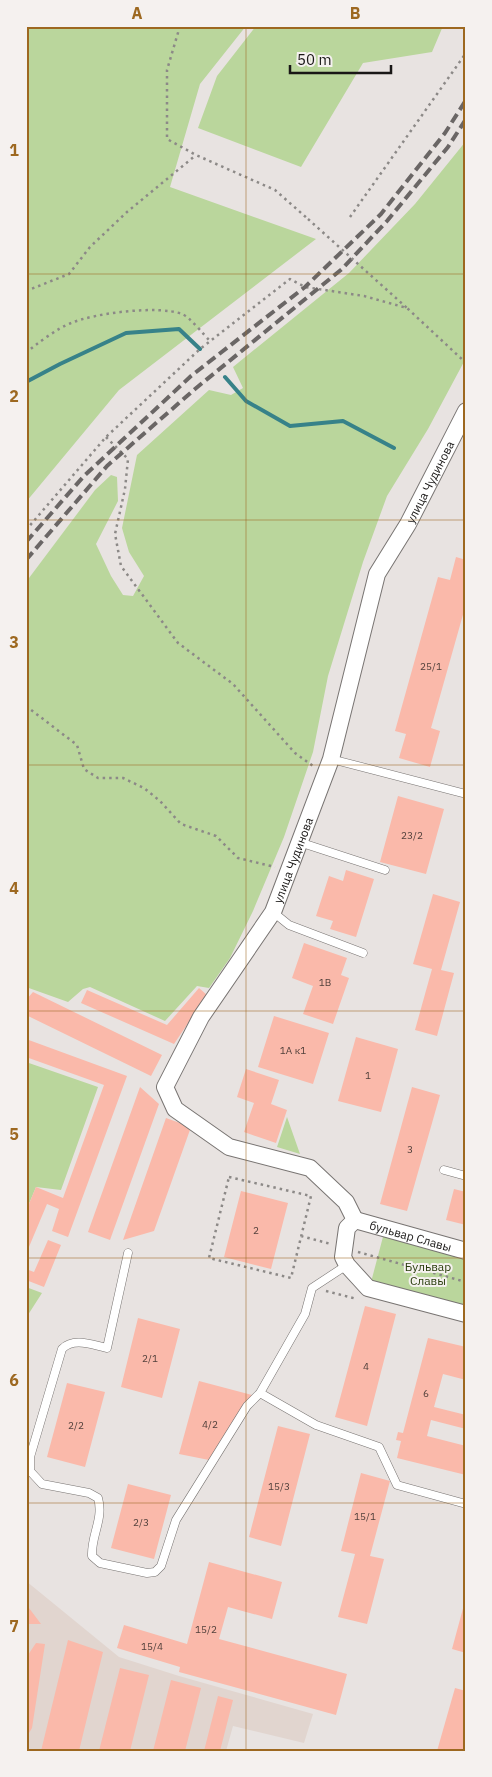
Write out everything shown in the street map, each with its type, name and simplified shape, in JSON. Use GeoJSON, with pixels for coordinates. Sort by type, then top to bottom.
{"type":"FeatureCollection","features":[{"type":"Feature","properties":{"kind":"street","name":"улица Чудинова"},"geometry":{"type":"LineString","coordinates":[[354,1220],[346,1202],[310,1168],[229,1147],[175,1109],[165,1087],[202,1017],[273,912],[330,758],[378,574],[408,524],[466,411]]}},
{"type":"Feature","properties":{"kind":"street"},"geometry":{"type":"LineString","coordinates":[[354,1220],[347,1228],[343,1257],[347,1265],[368,1288],[466,1314]]}},
{"type":"Feature","properties":{"kind":"street","name":"бульвар Славы"},"geometry":{"type":"LineString","coordinates":[[354,1220],[466,1251]]}},
{"type":"Feature","properties":{"kind":"lane"},"geometry":{"type":"LineString","coordinates":[[330,758],[466,794]]}},
{"type":"Feature","properties":{"kind":"lane"},"geometry":{"type":"LineString","coordinates":[[299,842],[385,870]]}},
{"type":"Feature","properties":{"kind":"lane"},"geometry":{"type":"LineString","coordinates":[[273,912],[289,926],[363,953]]}},
{"type":"Feature","properties":{"kind":"lane"},"geometry":{"type":"LineString","coordinates":[[444,1170],[466,1176]]}},
{"type":"Feature","properties":{"kind":"lane"},"geometry":{"type":"LineString","coordinates":[[128,1253],[107,1348],[76,1342],[68,1343],[62,1349],[30,1456],[30,1470],[42,1484],[89,1493],[98,1498],[101,1509],[91,1547],[92,1556],[100,1563],[147,1573],[155,1572],[162,1566],[176,1520],[247,1406],[260,1393],[305,1314],[312,1288],[347,1265]]}},
{"type":"Feature","properties":{"kind":"lane"},"geometry":{"type":"LineString","coordinates":[[260,1393],[316,1425],[379,1447],[397,1485],[466,1504]]}},
{"type":"Feature","properties":{"kind":"path"},"geometry":{"type":"LineString","coordinates":[[180,26],[168,70],[168,139],[196,155],[275,190],[466,363]]}},
{"type":"Feature","properties":{"kind":"path"},"geometry":{"type":"LineString","coordinates":[[350,217],[466,53]]}},
{"type":"Feature","properties":{"kind":"path"},"geometry":{"type":"LineString","coordinates":[[26,291],[68,274],[90,247],[127,212],[196,155]]}},
{"type":"Feature","properties":{"kind":"path"},"geometry":{"type":"LineString","coordinates":[[26,530],[106,437],[200,349],[290,279],[305,287],[364,296],[407,308]]}},
{"type":"Feature","properties":{"kind":"path"},"geometry":{"type":"LineString","coordinates":[[26,353],[71,323],[109,314],[155,309],[183,315],[210,341]]}},
{"type":"Feature","properties":{"kind":"path"},"geometry":{"type":"LineString","coordinates":[[106,437],[128,459],[125,489],[115,534],[121,566],[178,643],[233,684],[296,753],[324,775]]}},
{"type":"Feature","properties":{"kind":"path"},"geometry":{"type":"LineString","coordinates":[[26,706],[77,745],[84,769],[98,778],[123,778],[144,788],[160,801],[181,824],[216,836],[238,858],[289,870]]}},
{"type":"Feature","properties":{"kind":"path"},"geometry":{"type":"LineString","coordinates":[[229,1177],[311,1196],[301,1236],[291,1278],[209,1258],[229,1177]]}},
{"type":"Feature","properties":{"kind":"path"},"geometry":{"type":"LineString","coordinates":[[301,1236],[466,1282]]}},
{"type":"Feature","properties":{"kind":"shaded area"},"geometry":{"type":"Polygon","coordinates":[[[26,1581],[119,1657],[313,1714],[304,1743],[233,1726],[226,1751],[26,1751],[26,1581]]]}},
{"type":"Feature","properties":{"kind":"green space"},"geometry":{"type":"Polygon","coordinates":[[[26,26],[246,26],[200,84],[170,187],[316,239],[119,390],[26,502],[26,26]]]}},
{"type":"Feature","properties":{"kind":"green space"},"geometry":{"type":"Polygon","coordinates":[[[256,26],[443,26],[432,52],[363,63],[301,167],[198,128],[217,76],[256,26]]]}},
{"type":"Feature","properties":{"kind":"green space"},"geometry":{"type":"Polygon","coordinates":[[[466,141],[466,358],[428,429],[387,496],[363,562],[328,676],[313,752],[284,837],[253,911],[230,958],[209,988],[197,986],[165,1021],[90,987],[83,989],[68,1002],[26,987],[26,582],[95,490],[111,475],[117,477],[118,501],[96,544],[111,576],[123,595],[133,596],[144,576],[129,552],[122,528],[137,455],[209,390],[231,395],[243,388],[233,367],[349,273],[415,204],[466,141]]]}},
{"type":"Feature","properties":{"kind":"green space"},"geometry":{"type":"Polygon","coordinates":[[[26,1062],[98,1087],[61,1190],[36,1187],[26,1211],[26,1062]]]}},
{"type":"Feature","properties":{"kind":"green space"},"geometry":{"type":"Polygon","coordinates":[[[287,1117],[300,1154],[277,1147],[287,1117]]]}},
{"type":"Feature","properties":{"kind":"green space","name":"Бульвар Славы"},"geometry":{"type":"Polygon","coordinates":[[[384,1233],[466,1255],[466,1311],[370,1286],[384,1233]]]}},
{"type":"Feature","properties":{"kind":"green space"},"geometry":{"type":"Polygon","coordinates":[[[26,1287],[42,1293],[26,1318],[26,1287]]]}},
{"type":"Feature","properties":{"kind":"building"},"geometry":{"type":"Polygon","coordinates":[[[456,557],[466,560],[466,604],[431,728],[440,731],[430,767],[399,758],[406,734],[395,731],[438,577],[450,580],[456,557]]]}},
{"type":"Feature","properties":{"kind":"building"},"geometry":{"type":"Polygon","coordinates":[[[398,796],[444,809],[426,874],[380,862],[398,796]]]}},
{"type":"Feature","properties":{"kind":"building"},"geometry":{"type":"Polygon","coordinates":[[[346,870],[374,879],[356,937],[330,929],[333,921],[316,916],[329,876],[343,881],[346,870]]]}},
{"type":"Feature","properties":{"kind":"building"},"geometry":{"type":"Polygon","coordinates":[[[433,894],[460,902],[441,970],[454,973],[437,1036],[415,1030],[432,969],[413,964],[433,894]]]}},
{"type":"Feature","properties":{"kind":"building"},"geometry":{"type":"Polygon","coordinates":[[[304,943],[347,958],[341,975],[349,978],[333,1024],[303,1014],[313,986],[292,978],[304,943]]]}},
{"type":"Feature","properties":{"kind":"building"},"geometry":{"type":"Polygon","coordinates":[[[199,988],[207,995],[174,1044],[81,1003],[87,990],[167,1025],[199,988]]]}},
{"type":"Feature","properties":{"kind":"building"},"geometry":{"type":"Polygon","coordinates":[[[33,992],[162,1055],[151,1076],[26,1015],[26,1000],[33,992]]]}},
{"type":"Feature","properties":{"kind":"building"},"geometry":{"type":"Polygon","coordinates":[[[274,1016],[329,1033],[313,1084],[258,1067],[274,1016]]]}},
{"type":"Feature","properties":{"kind":"building"},"geometry":{"type":"Polygon","coordinates":[[[356,1037],[398,1049],[381,1112],[338,1101],[356,1037]]]}},
{"type":"Feature","properties":{"kind":"building"},"geometry":{"type":"Polygon","coordinates":[[[26,1039],[127,1076],[68,1237],[52,1231],[59,1209],[47,1204],[26,1254],[26,1211],[36,1187],[63,1198],[104,1085],[26,1057],[26,1039]]]}},
{"type":"Feature","properties":{"kind":"building"},"geometry":{"type":"Polygon","coordinates":[[[246,1069],[279,1080],[271,1104],[287,1110],[276,1143],[244,1132],[254,1103],[237,1097],[246,1069]]]}},
{"type":"Feature","properties":{"kind":"building"},"geometry":{"type":"Polygon","coordinates":[[[140,1087],[159,1104],[110,1240],[88,1232],[140,1087]]]}},
{"type":"Feature","properties":{"kind":"building"},"geometry":{"type":"Polygon","coordinates":[[[412,1087],[440,1095],[407,1211],[380,1204],[412,1087]]]}},
{"type":"Feature","properties":{"kind":"building"},"geometry":{"type":"Polygon","coordinates":[[[166,1118],[191,1127],[154,1231],[123,1240],[166,1118]]]}},
{"type":"Feature","properties":{"kind":"building"},"geometry":{"type":"Polygon","coordinates":[[[454,1189],[466,1192],[466,1225],[446,1220],[454,1189]]]}},
{"type":"Feature","properties":{"kind":"building"},"geometry":{"type":"Polygon","coordinates":[[[241,1191],[288,1203],[271,1269],[224,1257],[241,1191]]]}},
{"type":"Feature","properties":{"kind":"building"},"geometry":{"type":"Polygon","coordinates":[[[48,1240],[61,1245],[44,1287],[26,1280],[26,1269],[34,1272],[48,1240]]]}},
{"type":"Feature","properties":{"kind":"building"},"geometry":{"type":"Polygon","coordinates":[[[365,1306],[396,1314],[367,1426],[335,1417],[365,1306]]]}},
{"type":"Feature","properties":{"kind":"building"},"geometry":{"type":"Polygon","coordinates":[[[138,1318],[180,1329],[162,1398],[121,1387],[138,1318]]]}},
{"type":"Feature","properties":{"kind":"building"},"geometry":{"type":"Polygon","coordinates":[[[428,1338],[466,1347],[466,1380],[443,1374],[434,1407],[466,1415],[466,1429],[431,1420],[427,1436],[466,1446],[466,1475],[397,1458],[401,1441],[396,1440],[398,1432],[403,1433],[428,1338]]]}},
{"type":"Feature","properties":{"kind":"building"},"geometry":{"type":"Polygon","coordinates":[[[199,1381],[252,1395],[209,1460],[179,1454],[199,1381]]]}},
{"type":"Feature","properties":{"kind":"building"},"geometry":{"type":"Polygon","coordinates":[[[67,1383],[105,1392],[85,1467],[47,1457],[67,1383]]]}},
{"type":"Feature","properties":{"kind":"building"},"geometry":{"type":"Polygon","coordinates":[[[278,1426],[310,1434],[281,1546],[249,1537],[278,1426]]]}},
{"type":"Feature","properties":{"kind":"building"},"geometry":{"type":"Polygon","coordinates":[[[361,1473],[390,1481],[370,1556],[384,1559],[367,1624],[338,1617],[355,1554],[341,1551],[361,1473]]]}},
{"type":"Feature","properties":{"kind":"building"},"geometry":{"type":"Polygon","coordinates":[[[128,1484],[171,1495],[154,1559],[111,1548],[128,1484]]]}},
{"type":"Feature","properties":{"kind":"building"},"geometry":{"type":"Polygon","coordinates":[[[209,1562],[282,1582],[272,1619],[228,1607],[219,1639],[347,1674],[336,1715],[179,1672],[180,1667],[117,1648],[124,1625],[187,1644],[209,1562]]]}},
{"type":"Feature","properties":{"kind":"building"},"geometry":{"type":"Polygon","coordinates":[[[466,1601],[466,1653],[452,1649],[466,1601]]]}},
{"type":"Feature","properties":{"kind":"building"},"geometry":{"type":"Polygon","coordinates":[[[26,1604],[41,1624],[26,1624],[26,1604]]]}},
{"type":"Feature","properties":{"kind":"building"},"geometry":{"type":"Polygon","coordinates":[[[68,1640],[103,1652],[79,1751],[41,1751],[68,1640]]]}},
{"type":"Feature","properties":{"kind":"building"},"geometry":{"type":"Polygon","coordinates":[[[36,1643],[45,1644],[32,1728],[26,1738],[26,1655],[28,1655],[36,1643]]]}},
{"type":"Feature","properties":{"kind":"building"},"geometry":{"type":"Polygon","coordinates":[[[120,1668],[149,1675],[130,1751],[99,1751],[120,1668]]]}},
{"type":"Feature","properties":{"kind":"building"},"geometry":{"type":"Polygon","coordinates":[[[171,1680],[201,1688],[185,1751],[153,1751],[171,1680]]]}},
{"type":"Feature","properties":{"kind":"building"},"geometry":{"type":"Polygon","coordinates":[[[455,1688],[466,1691],[466,1751],[437,1751],[455,1688]]]}},
{"type":"Feature","properties":{"kind":"building"},"geometry":{"type":"Polygon","coordinates":[[[218,1696],[233,1700],[220,1751],[204,1751],[218,1696]]]}},
{"type":"Feature","properties":{"kind":"waterway"},"geometry":{"type":"LineString","coordinates":[[26,382],[126,333],[179,329],[200,349]]}},
{"type":"Feature","properties":{"kind":"waterway"},"geometry":{"type":"LineString","coordinates":[[225,377],[246,401],[290,426],[343,421],[394,448]]}},
{"type":"Feature","properties":{"kind":"railway"},"geometry":{"type":"LineString","coordinates":[[26,542],[84,476],[191,376],[305,287],[381,214],[445,133],[466,100]]}},
{"type":"Feature","properties":{"kind":"railway"},"geometry":{"type":"LineString","coordinates":[[26,560],[107,466],[195,389],[342,269],[387,221],[448,147],[466,119]]}}]}
